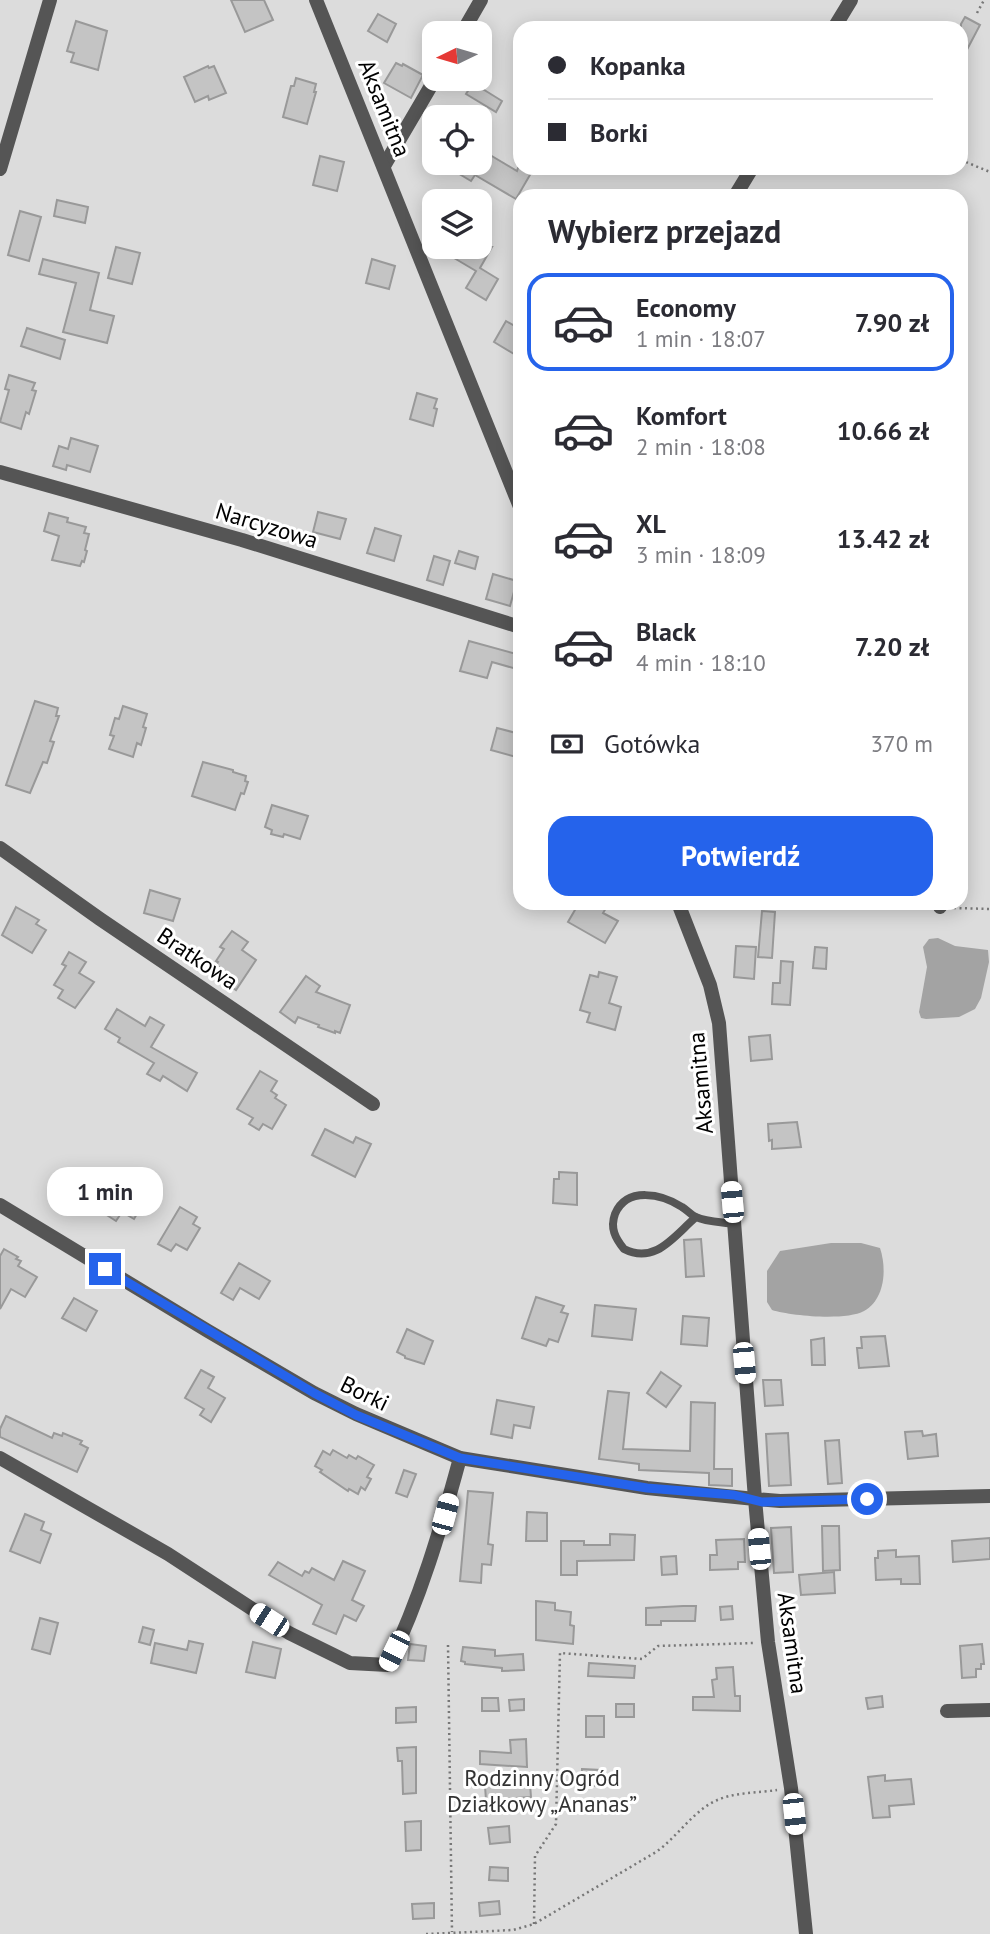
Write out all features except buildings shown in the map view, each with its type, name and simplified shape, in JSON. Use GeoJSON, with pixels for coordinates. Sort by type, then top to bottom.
{"type":"FeatureCollection","features":[{"type":"Feature","properties":{"kind":"street"},"geometry":{"type":"LineString","coordinates":[[1,160],[50,0]]}},
{"type":"Feature","properties":{"kind":"street","name":"Aksamitna"},"geometry":{"type":"LineString","coordinates":[[316,0],[513,489]]}},
{"type":"Feature","properties":{"kind":"street"},"geometry":{"type":"LineString","coordinates":[[469,21],[481,0]]}},
{"type":"Feature","properties":{"kind":"street"},"geometry":{"type":"LineString","coordinates":[[838,21],[851,0]]}},
{"type":"Feature","properties":{"kind":"street"},"geometry":{"type":"LineString","coordinates":[[384,166],[428,91]]}},
{"type":"Feature","properties":{"kind":"street","name":"Narcyzowa"},"geometry":{"type":"LineString","coordinates":[[0,472],[243,540],[513,625]]}},
{"type":"Feature","properties":{"kind":"street","name":"Bratkowa"},"geometry":{"type":"LineString","coordinates":[[0,848],[373,1104]]}},
{"type":"Feature","properties":{"kind":"street","name":"Aksamitna"},"geometry":{"type":"LineString","coordinates":[[681,910],[710,985],[716,1008],[765,1620],[791,1788],[806,1934]]}},
{"type":"Feature","properties":{"kind":"street","name":"Borki"},"geometry":{"type":"LineString","coordinates":[[0,1205],[314,1393],[356,1415],[460,1458],[647,1488],[780,1501],[990,1496]]}},
{"type":"Feature","properties":{"kind":"street"},"geometry":{"type":"LineString","coordinates":[[0,1458],[168,1554],[289,1633],[350,1663],[388,1665],[401,1638],[445,1514],[460,1458]]}},
{"type":"Feature","properties":{"kind":"street"},"geometry":{"type":"LineString","coordinates":[[947,1711],[990,1710]]}},
{"type":"Feature","properties":{"kind":"lane"},"geometry":{"type":"LineString","coordinates":[[696,1217],[651,1254],[633,1254],[624,1249],[613,1231],[613,1220],[618,1208],[636,1196],[659,1196],[683,1207],[696,1217],[734,1224]]}},
{"type":"Feature","properties":{"kind":"path"},"geometry":{"type":"LineString","coordinates":[[977,13],[984,0]]}},
{"type":"Feature","properties":{"kind":"path"},"geometry":{"type":"LineString","coordinates":[[968,163],[990,172]]}},
{"type":"Feature","properties":{"kind":"path"},"geometry":{"type":"LineString","coordinates":[[968,907],[990,909]]}},
{"type":"Feature","properties":{"kind":"path"},"geometry":{"type":"LineString","coordinates":[[534,1924],[535,1856],[556,1824],[560,1653],[642,1659],[658,1646],[752,1643]]}},
{"type":"Feature","properties":{"kind":"path"},"geometry":{"type":"LineString","coordinates":[[448,1645],[452,1932]]}},
{"type":"Feature","properties":{"kind":"path"},"geometry":{"type":"LineString","coordinates":[[426,1934],[513,1930],[534,1924],[656,1852],[711,1803],[729,1796],[777,1790]]}},
{"type":"Feature","properties":{"kind":"green space","name":"Rodzinny Ogród Działkowy „Ananas”"},"geometry":{"type":"Polygon","coordinates":[[[0,0],[990,0],[990,1934],[0,1934],[0,0]]]}},
{"type":"Feature","properties":{"kind":"shaded area"},"geometry":{"type":"Polygon","coordinates":[[[938,938],[955,946],[988,950],[989,962],[981,998],[975,1009],[959,1017],[926,1019],[921,1018],[919,1012],[927,967],[923,947],[929,939],[938,938]]]}},
{"type":"Feature","properties":{"kind":"shaded area"},"geometry":{"type":"Polygon","coordinates":[[[831,1243],[861,1243],[880,1248],[884,1274],[880,1291],[871,1306],[856,1314],[832,1317],[805,1316],[772,1310],[767,1302],[767,1271],[780,1251],[831,1243]]]}},
{"type":"Feature","properties":{"kind":"route"},"geometry":{"type":"LineString","coordinates":[[105,1269],[314,1393],[356,1415],[460,1458],[647,1488],[734,1495],[762,1502],[867,1499]]}}]}
